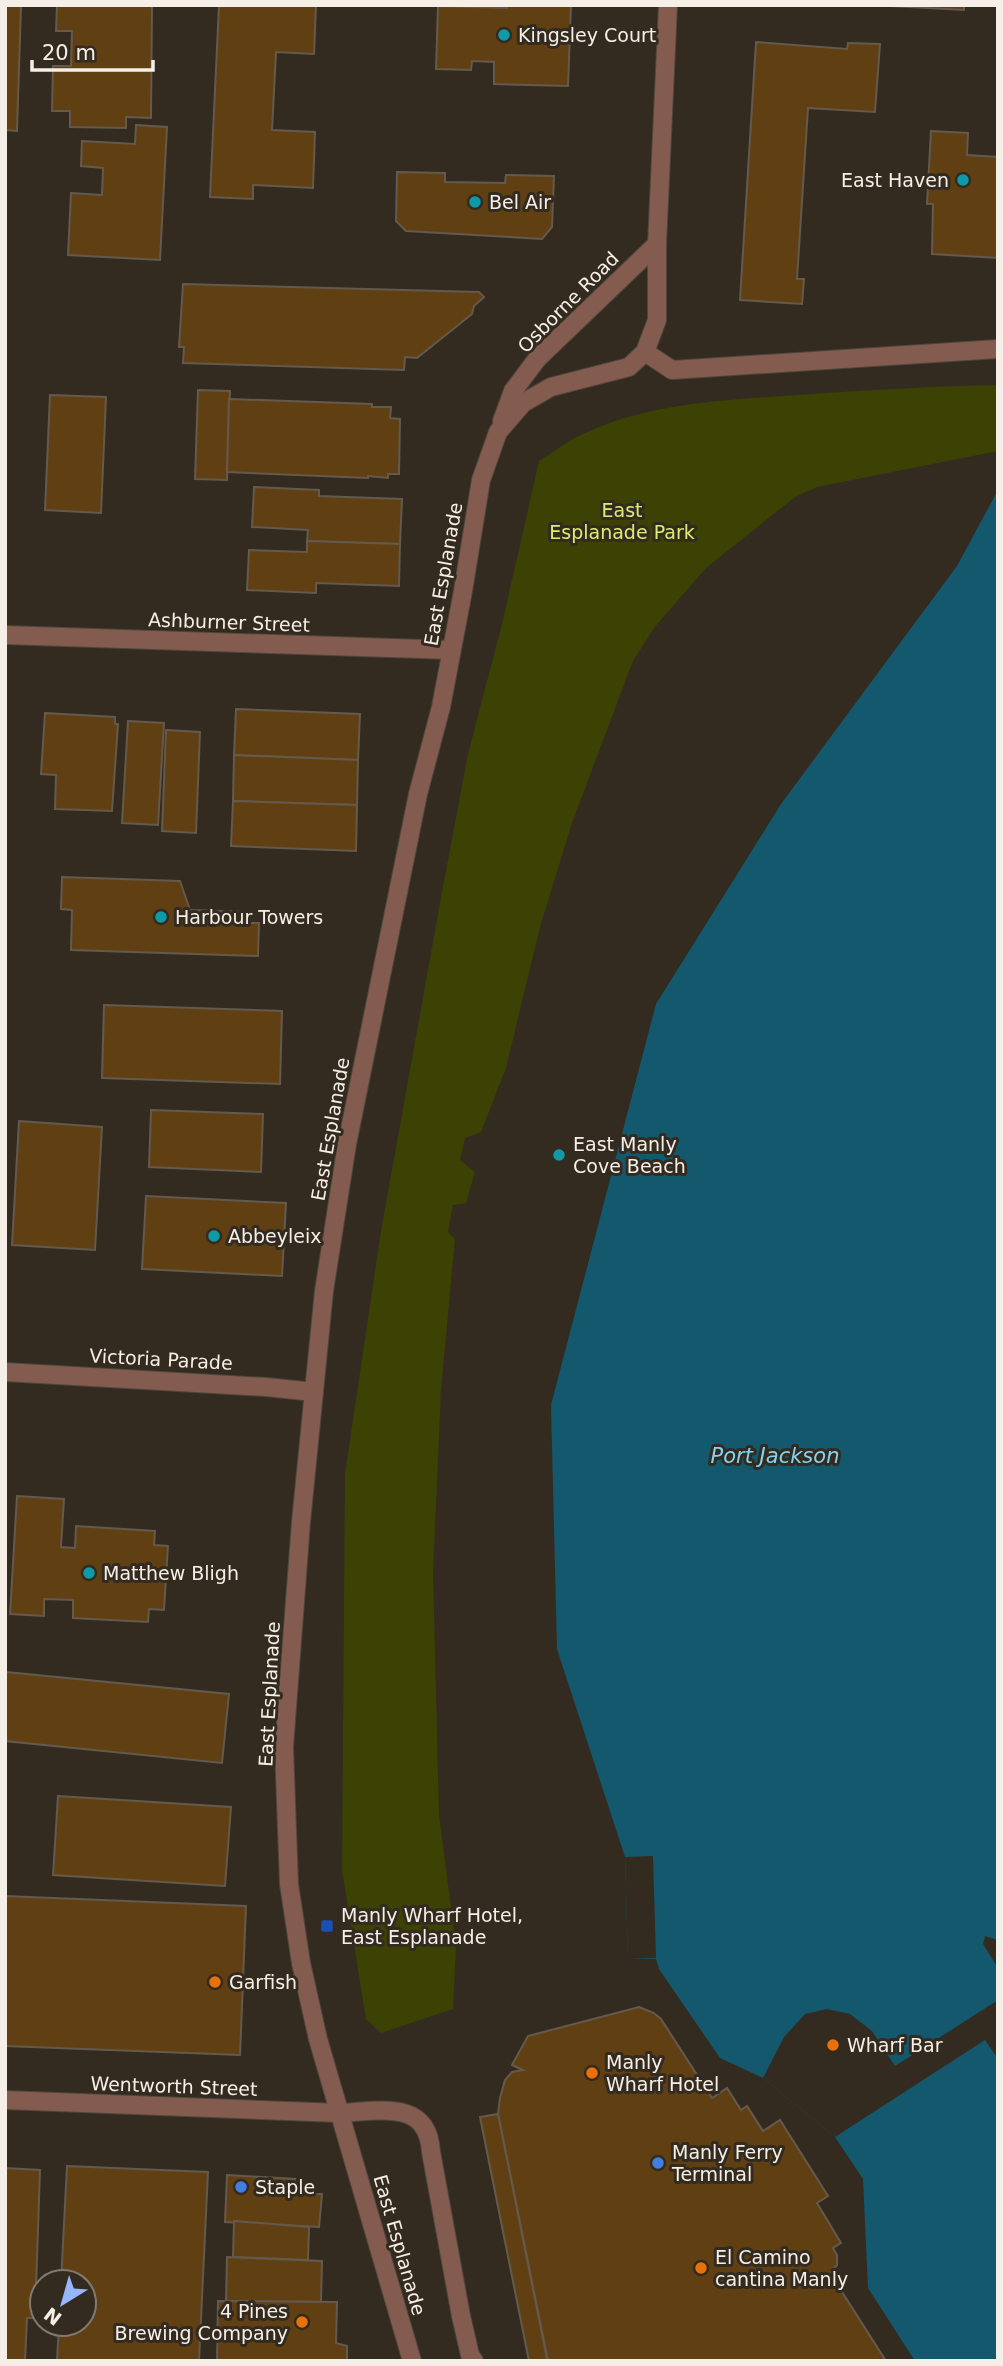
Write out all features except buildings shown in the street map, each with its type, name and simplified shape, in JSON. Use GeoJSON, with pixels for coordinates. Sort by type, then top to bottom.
{"type":"FeatureCollection","features":[{"type":"Feature","properties":{"kind":"street"},"geometry":{"type":"LineString","coordinates":[[668,5],[657,244],[657,320],[645,352],[672,370],[998,349]]}},
{"type":"Feature","properties":{"kind":"street","name":"Osborne Road"},"geometry":{"type":"LineString","coordinates":[[498,432],[513,391],[537,359],[657,244]]}},
{"type":"Feature","properties":{"kind":"street","name":"East Esplanade"},"geometry":{"type":"LineString","coordinates":[[412,2361],[318,2039],[301,1963],[289,1884],[284,1747],[324,1291],[349,1131],[418,793],[435,733],[452,650],[481,480],[498,432],[523,403],[551,387],[629,367],[645,352]]}},
{"type":"Feature","properties":{"kind":"street","name":"Ashburner Street"},"geometry":{"type":"LineString","coordinates":[[5,635],[452,650]]}},
{"type":"Feature","properties":{"kind":"street","name":"Victoria Parade"},"geometry":{"type":"LineString","coordinates":[[5,1372],[314,1392]]}},
{"type":"Feature","properties":{"kind":"street","name":"Wentworth Street"},"geometry":{"type":"LineString","coordinates":[[5,2100],[340,2113],[407,2113],[422,2122],[430,2137],[430,2152],[461,2316],[474,2361]]}},
{"type":"Feature","properties":{"kind":"green space","name":"East Esplanade Park"},"geometry":{"type":"Polygon","coordinates":[[[998,385],[998,451],[817,487],[795,497],[706,568],[654,628],[633,661],[572,823],[540,927],[506,1068],[481,1132],[465,1138],[460,1160],[475,1172],[466,1203],[453,1205],[448,1232],[455,1239],[441,1390],[433,1572],[439,1815],[456,1946],[453,2009],[381,2033],[366,2019],[342,1870],[345,1474],[381,1231],[468,754],[503,620],[539,461],[570,440],[602,426],[631,416],[690,404],[927,387],[998,385]]]}},
{"type":"Feature","properties":{"kind":"water","name":"Port Jackson"},"geometry":{"type":"Polygon","coordinates":[[[998,490],[998,2361],[915,2361],[868,2288],[863,2179],[835,2137],[763,2078],[720,2058],[659,1969],[656,1959],[628,1959],[625,1857],[557,1649],[551,1405],[656,1004],[781,804],[957,566],[998,490]]]}},
{"type":"Feature","properties":{"kind":"pier"},"geometry":{"type":"Polygon","coordinates":[[[653,1856],[656,1958],[628,1959],[625,1857],[653,1856]]]}},
{"type":"Feature","properties":{"kind":"pier"},"geometry":{"type":"Polygon","coordinates":[[[985,1936],[998,1940],[998,1968],[983,1944],[985,1936]]]}},
{"type":"Feature","properties":{"kind":"pier"},"geometry":{"type":"Polygon","coordinates":[[[998,2000],[998,2059],[985,2040],[835,2137],[763,2078],[784,2037],[805,2014],[827,2009],[850,2014],[872,2031],[895,2066],[998,2000]]]}},
{"type":"Feature","properties":{"kind":"place","name":"Kingsley Court"},"geometry":{"type":"Point","coordinates":[504,35]}},
{"type":"Feature","properties":{"kind":"place","name":"East Haven"},"geometry":{"type":"Point","coordinates":[963,180]}},
{"type":"Feature","properties":{"kind":"place","name":"Bel Air"},"geometry":{"type":"Point","coordinates":[475,202]}},
{"type":"Feature","properties":{"kind":"place","name":"Harbour Towers"},"geometry":{"type":"Point","coordinates":[161,917]}},
{"type":"Feature","properties":{"kind":"place","name":"East Manly Cove Beach"},"geometry":{"type":"Point","coordinates":[559,1155]}},
{"type":"Feature","properties":{"kind":"place","name":"Abbeyleix"},"geometry":{"type":"Point","coordinates":[214,1236]}},
{"type":"Feature","properties":{"kind":"place","name":"Matthew Bligh"},"geometry":{"type":"Point","coordinates":[89,1573]}},
{"type":"Feature","properties":{"kind":"place","name":"Manly Wharf Hotel, East Esplanade"},"geometry":{"type":"Point","coordinates":[327,1926]}},
{"type":"Feature","properties":{"kind":"place","name":"Garfish"},"geometry":{"type":"Point","coordinates":[215,1982]}},
{"type":"Feature","properties":{"kind":"place","name":"Wharf Bar"},"geometry":{"type":"Point","coordinates":[833,2045]}},
{"type":"Feature","properties":{"kind":"place","name":"Manly Wharf Hotel"},"geometry":{"type":"Point","coordinates":[592,2073]}},
{"type":"Feature","properties":{"kind":"place","name":"Manly Ferry Terminal"},"geometry":{"type":"Point","coordinates":[658,2163]}},
{"type":"Feature","properties":{"kind":"place","name":"Staple"},"geometry":{"type":"Point","coordinates":[241,2187]}},
{"type":"Feature","properties":{"kind":"place","name":"El Camino cantina Manly"},"geometry":{"type":"Point","coordinates":[701,2268]}},
{"type":"Feature","properties":{"kind":"place","name":"4 Pines Brewing Company"},"geometry":{"type":"Point","coordinates":[302,2322]}}]}
